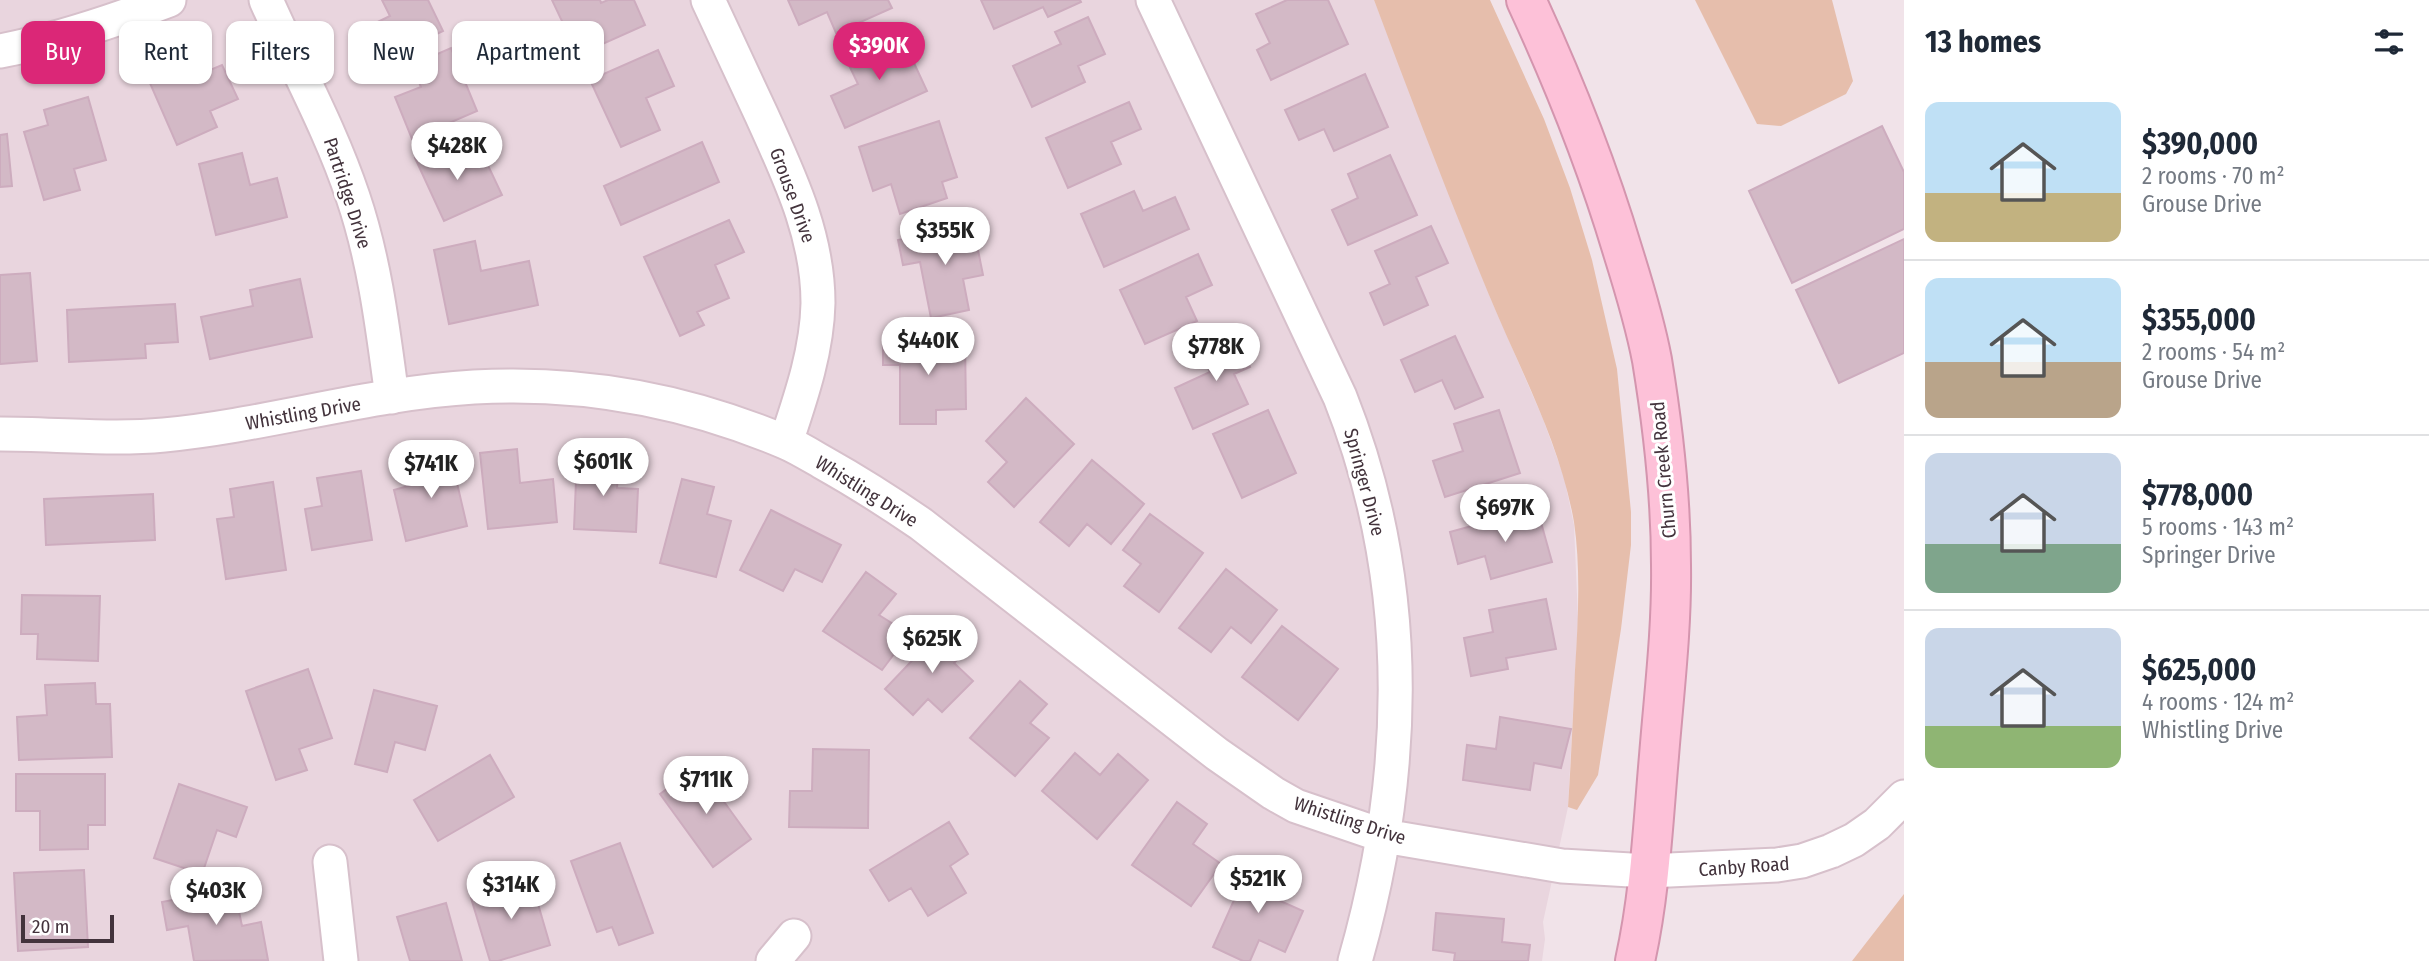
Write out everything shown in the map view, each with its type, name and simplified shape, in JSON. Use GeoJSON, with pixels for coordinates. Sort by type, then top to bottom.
{"type":"FeatureCollection","features":[{"type":"Feature","properties":{"kind":"main road","name":"Churn Creek Road"},"geometry":{"type":"LineString","coordinates":[[1526,0],[1554,60],[1596,164],[1632,281],[1651,359],[1667,486],[1671,565],[1665,686],[1643,928],[1635,961]]}},
{"type":"Feature","properties":{"kind":"street"},"geometry":{"type":"LineString","coordinates":[[0,51],[111,22],[169,0]]}},
{"type":"Feature","properties":{"kind":"street","name":"Partridge Drive"},"geometry":{"type":"LineString","coordinates":[[266,0],[334,145],[353,197],[380,304],[392,397]]}},
{"type":"Feature","properties":{"kind":"street","name":"Grouse Drive"},"geometry":{"type":"LineString","coordinates":[[708,0],[783,162],[806,219],[812,244],[818,303],[815,336],[806,378],[786,442]]}},
{"type":"Feature","properties":{"kind":"street","name":"Springer Drive"},"geometry":{"type":"LineString","coordinates":[[1153,0],[1340,397],[1369,480],[1387,584],[1396,668],[1396,716],[1390,798],[1384,836],[1376,882],[1355,961]]}},
{"type":"Feature","properties":{"kind":"street","name":"Whistling Drive"},"geometry":{"type":"LineString","coordinates":[[0,434],[165,435],[392,397],[472,387],[522,386],[596,390],[620,393],[689,410],[786,442],[885,499],[921,524],[1217,754],[1296,806],[1384,836],[1562,866],[1648,872]]}},
{"type":"Feature","properties":{"kind":"street","name":"Canby Road"},"geometry":{"type":"LineString","coordinates":[[1648,872],[1801,861],[1854,840],[1877,824],[1904,797]]}},
{"type":"Feature","properties":{"kind":"street"},"geometry":{"type":"LineString","coordinates":[[330,862],[341,961]]}},
{"type":"Feature","properties":{"kind":"street"},"geometry":{"type":"LineString","coordinates":[[773,961],[794,936]]}},
{"type":"Feature","properties":{"kind":"shaded area"},"geometry":{"type":"Polygon","coordinates":[[[0,0],[1374,0],[1490,297],[1543,419],[1564,477],[1574,525],[1578,619],[1568,807],[1543,922],[1545,939],[1542,961],[0,961],[0,0]]]}},
{"type":"Feature","properties":{"kind":"shaded area"},"geometry":{"type":"Polygon","coordinates":[[[1374,0],[1490,0],[1544,119],[1570,188],[1592,260],[1617,369],[1631,512],[1631,545],[1598,775],[1577,810],[1568,807],[1578,558],[1568,492],[1538,407],[1474,259],[1374,0]]]}},
{"type":"Feature","properties":{"kind":"shaded area"},"geometry":{"type":"Polygon","coordinates":[[[1695,0],[1832,0],[1853,81],[1846,94],[1781,126],[1757,124],[1695,0]]]}},
{"type":"Feature","properties":{"kind":"shaded area"},"geometry":{"type":"Polygon","coordinates":[[[1904,894],[1904,961],[1852,961],[1904,894]]]}},
{"type":"Feature","properties":{"kind":"building"},"geometry":{"type":"Polygon","coordinates":[[[382,0],[428,0],[443,31],[438,33],[438,21],[380,21],[390,16],[382,0]]]}},
{"type":"Feature","properties":{"kind":"building"},"geometry":{"type":"Polygon","coordinates":[[[552,0],[600,0],[601,3],[608,0],[634,0],[645,25],[604,43],[604,21],[562,21],[552,0]]]}},
{"type":"Feature","properties":{"kind":"building"},"geometry":{"type":"Polygon","coordinates":[[[788,0],[888,0],[892,8],[836,33],[827,12],[799,25],[788,0]]]}},
{"type":"Feature","properties":{"kind":"building"},"geometry":{"type":"Polygon","coordinates":[[[981,0],[1081,2],[1048,17],[1043,7],[994,29],[981,0]]]}},
{"type":"Feature","properties":{"kind":"building"},"geometry":{"type":"Polygon","coordinates":[[[1287,0],[1328,0],[1348,44],[1271,80],[1257,50],[1270,43],[1256,14],[1287,0]]]}},
{"type":"Feature","properties":{"kind":"building"},"geometry":{"type":"Polygon","coordinates":[[[1088,17],[1105,54],[1078,66],[1085,82],[1032,107],[1013,66],[1061,44],[1055,32],[1088,17]]]}},
{"type":"Feature","properties":{"kind":"building"},"geometry":{"type":"Polygon","coordinates":[[[901,35],[927,91],[845,128],[831,96],[858,84],[846,59],[901,35]]]}},
{"type":"Feature","properties":{"kind":"building"},"geometry":{"type":"Polygon","coordinates":[[[451,48],[452,84],[466,84],[477,111],[412,139],[395,97],[421,87],[420,84],[438,84],[438,54],[451,48]]]}},
{"type":"Feature","properties":{"kind":"building"},"geometry":{"type":"Polygon","coordinates":[[[658,50],[674,86],[646,98],[660,130],[621,147],[592,84],[604,84],[604,74],[658,50]]]}},
{"type":"Feature","properties":{"kind":"building"},"geometry":{"type":"Polygon","coordinates":[[[222,65],[226,74],[226,84],[231,84],[238,99],[210,111],[217,127],[177,145],[150,84],[212,84],[212,69],[222,65]]]}},
{"type":"Feature","properties":{"kind":"building"},"geometry":{"type":"Polygon","coordinates":[[[1365,74],[1388,127],[1334,151],[1324,129],[1299,140],[1285,110],[1365,74]]]}},
{"type":"Feature","properties":{"kind":"building"},"geometry":{"type":"Polygon","coordinates":[[[88,97],[106,160],[74,169],[80,190],[44,200],[24,132],[48,125],[44,110],[88,97]]]}},
{"type":"Feature","properties":{"kind":"building"},"geometry":{"type":"Polygon","coordinates":[[[1129,102],[1141,129],[1111,142],[1121,164],[1068,188],[1046,138],[1129,102]]]}},
{"type":"Feature","properties":{"kind":"building"},"geometry":{"type":"Polygon","coordinates":[[[939,121],[957,177],[942,182],[947,198],[900,214],[891,184],[873,191],[859,147],[939,121]]]}},
{"type":"Feature","properties":{"kind":"building"},"geometry":{"type":"Polygon","coordinates":[[[1882,126],[1904,172],[1904,229],[1792,283],[1749,191],[1882,126]]]}},
{"type":"Feature","properties":{"kind":"building"},"geometry":{"type":"Polygon","coordinates":[[[7,134],[12,186],[0,187],[0,135],[7,134]]]}},
{"type":"Feature","properties":{"kind":"building"},"geometry":{"type":"Polygon","coordinates":[[[451,142],[463,169],[485,159],[502,195],[444,221],[415,158],[451,142]]]}},
{"type":"Feature","properties":{"kind":"building"},"geometry":{"type":"Polygon","coordinates":[[[702,142],[719,182],[621,225],[604,186],[702,142]]]}},
{"type":"Feature","properties":{"kind":"building"},"geometry":{"type":"Polygon","coordinates":[[[242,153],[250,185],[277,178],[287,217],[216,235],[199,164],[242,153]]]}},
{"type":"Feature","properties":{"kind":"building"},"geometry":{"type":"Polygon","coordinates":[[[1390,155],[1417,215],[1348,245],[1332,210],[1358,198],[1348,174],[1390,155]]]}},
{"type":"Feature","properties":{"kind":"building"},"geometry":{"type":"Polygon","coordinates":[[[1134,191],[1143,211],[1175,197],[1189,229],[1104,267],[1081,214],[1134,191]]]}},
{"type":"Feature","properties":{"kind":"building"},"geometry":{"type":"Polygon","coordinates":[[[729,220],[744,252],[715,265],[729,298],[697,312],[704,325],[680,336],[644,257],[729,220]]]}},
{"type":"Feature","properties":{"kind":"building"},"geometry":{"type":"Polygon","coordinates":[[[973,225],[983,275],[963,279],[969,310],[931,318],[920,262],[903,265],[898,240],[973,225]]]}},
{"type":"Feature","properties":{"kind":"building"},"geometry":{"type":"Polygon","coordinates":[[[1431,226],[1448,263],[1416,277],[1428,305],[1384,325],[1370,293],[1390,284],[1375,251],[1431,226]]]}},
{"type":"Feature","properties":{"kind":"building"},"geometry":{"type":"Polygon","coordinates":[[[1904,239],[1904,353],[1839,383],[1796,290],[1904,239]]]}},
{"type":"Feature","properties":{"kind":"building"},"geometry":{"type":"Polygon","coordinates":[[[475,241],[481,271],[529,261],[538,305],[449,324],[434,250],[475,241]]]}},
{"type":"Feature","properties":{"kind":"building"},"geometry":{"type":"Polygon","coordinates":[[[1198,254],[1212,285],[1186,297],[1197,321],[1145,344],[1120,290],[1198,254]]]}},
{"type":"Feature","properties":{"kind":"building"},"geometry":{"type":"Polygon","coordinates":[[[30,273],[37,361],[0,364],[0,275],[30,273]]]}},
{"type":"Feature","properties":{"kind":"building"},"geometry":{"type":"Polygon","coordinates":[[[300,279],[312,337],[210,359],[201,317],[253,306],[250,290],[300,279]]]}},
{"type":"Feature","properties":{"kind":"building"},"geometry":{"type":"Polygon","coordinates":[[[175,304],[178,342],[145,344],[146,358],[69,362],[67,310],[175,304]]]}},
{"type":"Feature","properties":{"kind":"building"},"geometry":{"type":"Polygon","coordinates":[[[1235,332],[1250,367],[1234,374],[1248,404],[1193,429],[1175,388],[1210,372],[1199,348],[1235,332]]]}},
{"type":"Feature","properties":{"kind":"building"},"geometry":{"type":"Polygon","coordinates":[[[1455,336],[1483,397],[1455,409],[1442,380],[1415,392],[1401,360],[1455,336]]]}},
{"type":"Feature","properties":{"kind":"building"},"geometry":{"type":"Polygon","coordinates":[[[883,340],[965,340],[966,409],[936,410],[936,424],[900,424],[900,365],[883,365],[883,340]]]}},
{"type":"Feature","properties":{"kind":"building"},"geometry":{"type":"Polygon","coordinates":[[[1026,398],[1074,444],[1014,507],[988,482],[1007,462],[986,441],[1026,398]]]}},
{"type":"Feature","properties":{"kind":"building"},"geometry":{"type":"Polygon","coordinates":[[[1268,410],[1296,473],[1242,498],[1213,434],[1268,410]]]}},
{"type":"Feature","properties":{"kind":"building"},"geometry":{"type":"Polygon","coordinates":[[[1499,410],[1520,473],[1445,497],[1433,461],[1463,451],[1454,424],[1499,410]]]}},
{"type":"Feature","properties":{"kind":"building"},"geometry":{"type":"Polygon","coordinates":[[[517,449],[520,483],[553,479],[557,522],[488,529],[480,453],[517,449]]]}},
{"type":"Feature","properties":{"kind":"building"},"geometry":{"type":"Polygon","coordinates":[[[450,453],[467,526],[406,541],[394,490],[419,483],[414,462],[450,453]]]}},
{"type":"Feature","properties":{"kind":"building"},"geometry":{"type":"Polygon","coordinates":[[[577,457],[619,459],[617,488],[638,489],[636,532],[574,529],[577,457]]]}},
{"type":"Feature","properties":{"kind":"building"},"geometry":{"type":"Polygon","coordinates":[[[1092,460],[1144,504],[1111,544],[1087,524],[1069,546],[1040,522],[1092,460]]]}},
{"type":"Feature","properties":{"kind":"building"},"geometry":{"type":"Polygon","coordinates":[[[361,471],[372,540],[312,550],[305,509],[322,506],[317,478],[361,471]]]}},
{"type":"Feature","properties":{"kind":"building"},"geometry":{"type":"Polygon","coordinates":[[[682,479],[714,487],[707,514],[731,521],[716,577],[660,563],[682,479]]]}},
{"type":"Feature","properties":{"kind":"building"},"geometry":{"type":"Polygon","coordinates":[[[273,482],[286,570],[226,579],[217,519],[234,517],[230,489],[273,482]]]}},
{"type":"Feature","properties":{"kind":"building"},"geometry":{"type":"Polygon","coordinates":[[[153,494],[155,540],[46,545],[44,499],[153,494]]]}},
{"type":"Feature","properties":{"kind":"building"},"geometry":{"type":"Polygon","coordinates":[[[1537,508],[1552,562],[1491,579],[1485,556],[1458,564],[1450,532],[1537,508]]]}},
{"type":"Feature","properties":{"kind":"building"},"geometry":{"type":"Polygon","coordinates":[[[771,510],[841,545],[822,582],[795,569],[783,591],[740,570],[771,510]]]}},
{"type":"Feature","properties":{"kind":"building"},"geometry":{"type":"Polygon","coordinates":[[[1150,514],[1203,553],[1159,612],[1124,586],[1141,564],[1123,550],[1150,514]]]}},
{"type":"Feature","properties":{"kind":"building"},"geometry":{"type":"Polygon","coordinates":[[[1226,569],[1277,610],[1251,643],[1231,627],[1211,652],[1179,628],[1226,569]]]}},
{"type":"Feature","properties":{"kind":"building"},"geometry":{"type":"Polygon","coordinates":[[[866,572],[896,594],[879,615],[909,634],[882,670],[823,631],[866,572]]]}},
{"type":"Feature","properties":{"kind":"building"},"geometry":{"type":"Polygon","coordinates":[[[22,595],[100,596],[98,661],[37,659],[38,634],[21,634],[22,595]]]}},
{"type":"Feature","properties":{"kind":"building"},"geometry":{"type":"Polygon","coordinates":[[[1546,599],[1556,649],[1506,658],[1508,669],[1471,676],[1464,638],[1493,632],[1489,610],[1546,599]]]}},
{"type":"Feature","properties":{"kind":"building"},"geometry":{"type":"Polygon","coordinates":[[[945,626],[968,648],[954,663],[973,681],[942,712],[928,699],[913,715],[885,689],[945,626]]]}},
{"type":"Feature","properties":{"kind":"building"},"geometry":{"type":"Polygon","coordinates":[[[1282,626],[1338,669],[1298,720],[1242,677],[1282,626]]]}},
{"type":"Feature","properties":{"kind":"building"},"geometry":{"type":"Polygon","coordinates":[[[308,669],[332,738],[299,749],[307,770],[276,780],[246,691],[308,669]]]}},
{"type":"Feature","properties":{"kind":"building"},"geometry":{"type":"Polygon","coordinates":[[[1020,681],[1047,704],[1030,723],[1049,738],[1015,776],[970,738],[1020,681]]]}},
{"type":"Feature","properties":{"kind":"building"},"geometry":{"type":"Polygon","coordinates":[[[95,683],[96,704],[110,704],[112,757],[19,760],[17,717],[47,715],[45,685],[95,683]]]}},
{"type":"Feature","properties":{"kind":"building"},"geometry":{"type":"Polygon","coordinates":[[[374,690],[437,706],[425,750],[395,742],[387,772],[355,764],[374,690]]]}},
{"type":"Feature","properties":{"kind":"building"},"geometry":{"type":"Polygon","coordinates":[[[1500,717],[1571,729],[1561,768],[1534,763],[1530,790],[1463,780],[1467,745],[1496,749],[1500,717]]]}},
{"type":"Feature","properties":{"kind":"building"},"geometry":{"type":"Polygon","coordinates":[[[813,749],[869,750],[868,828],[789,827],[790,791],[812,791],[813,749]]]}},
{"type":"Feature","properties":{"kind":"building"},"geometry":{"type":"Polygon","coordinates":[[[1075,753],[1100,775],[1118,754],[1148,780],[1097,839],[1042,791],[1075,753]]]}},
{"type":"Feature","properties":{"kind":"building"},"geometry":{"type":"Polygon","coordinates":[[[490,755],[514,797],[438,841],[414,800],[490,755]]]}},
{"type":"Feature","properties":{"kind":"building"},"geometry":{"type":"Polygon","coordinates":[[[698,766],[751,839],[713,867],[660,794],[698,766]]]}},
{"type":"Feature","properties":{"kind":"building"},"geometry":{"type":"Polygon","coordinates":[[[16,774],[105,774],[105,825],[88,825],[88,849],[40,850],[40,811],[16,811],[16,774]]]}},
{"type":"Feature","properties":{"kind":"building"},"geometry":{"type":"Polygon","coordinates":[[[179,784],[247,807],[236,837],[217,830],[202,874],[154,858],[179,784]]]}},
{"type":"Feature","properties":{"kind":"building"},"geometry":{"type":"Polygon","coordinates":[[[1177,802],[1207,824],[1193,844],[1221,864],[1191,906],[1132,865],[1177,802]]]}},
{"type":"Feature","properties":{"kind":"building"},"geometry":{"type":"Polygon","coordinates":[[[949,822],[968,854],[950,866],[966,893],[928,916],[911,888],[889,901],[870,870],[949,822]]]}},
{"type":"Feature","properties":{"kind":"building"},"geometry":{"type":"Polygon","coordinates":[[[620,843],[653,933],[619,945],[612,927],[597,932],[571,861],[620,843]]]}},
{"type":"Feature","properties":{"kind":"building"},"geometry":{"type":"Polygon","coordinates":[[[1252,860],[1289,876],[1278,900],[1303,911],[1285,952],[1259,940],[1250,961],[1243,961],[1213,947],[1252,860]]]}},
{"type":"Feature","properties":{"kind":"building"},"geometry":{"type":"Polygon","coordinates":[[[84,870],[88,947],[18,951],[14,873],[84,870]]]}},
{"type":"Feature","properties":{"kind":"building"},"geometry":{"type":"Polygon","coordinates":[[[531,880],[550,945],[490,961],[471,898],[531,880]]]}},
{"type":"Feature","properties":{"kind":"building"},"geometry":{"type":"Polygon","coordinates":[[[234,888],[242,926],[261,922],[268,960],[194,961],[188,926],[167,930],[162,902],[234,888]]]}},
{"type":"Feature","properties":{"kind":"building"},"geometry":{"type":"Polygon","coordinates":[[[446,903],[462,961],[410,961],[397,917],[446,903]]]}},
{"type":"Feature","properties":{"kind":"building"},"geometry":{"type":"Polygon","coordinates":[[[1436,913],[1504,919],[1502,942],[1530,945],[1528,961],[1454,961],[1455,953],[1433,950],[1436,913]]]}}]}
